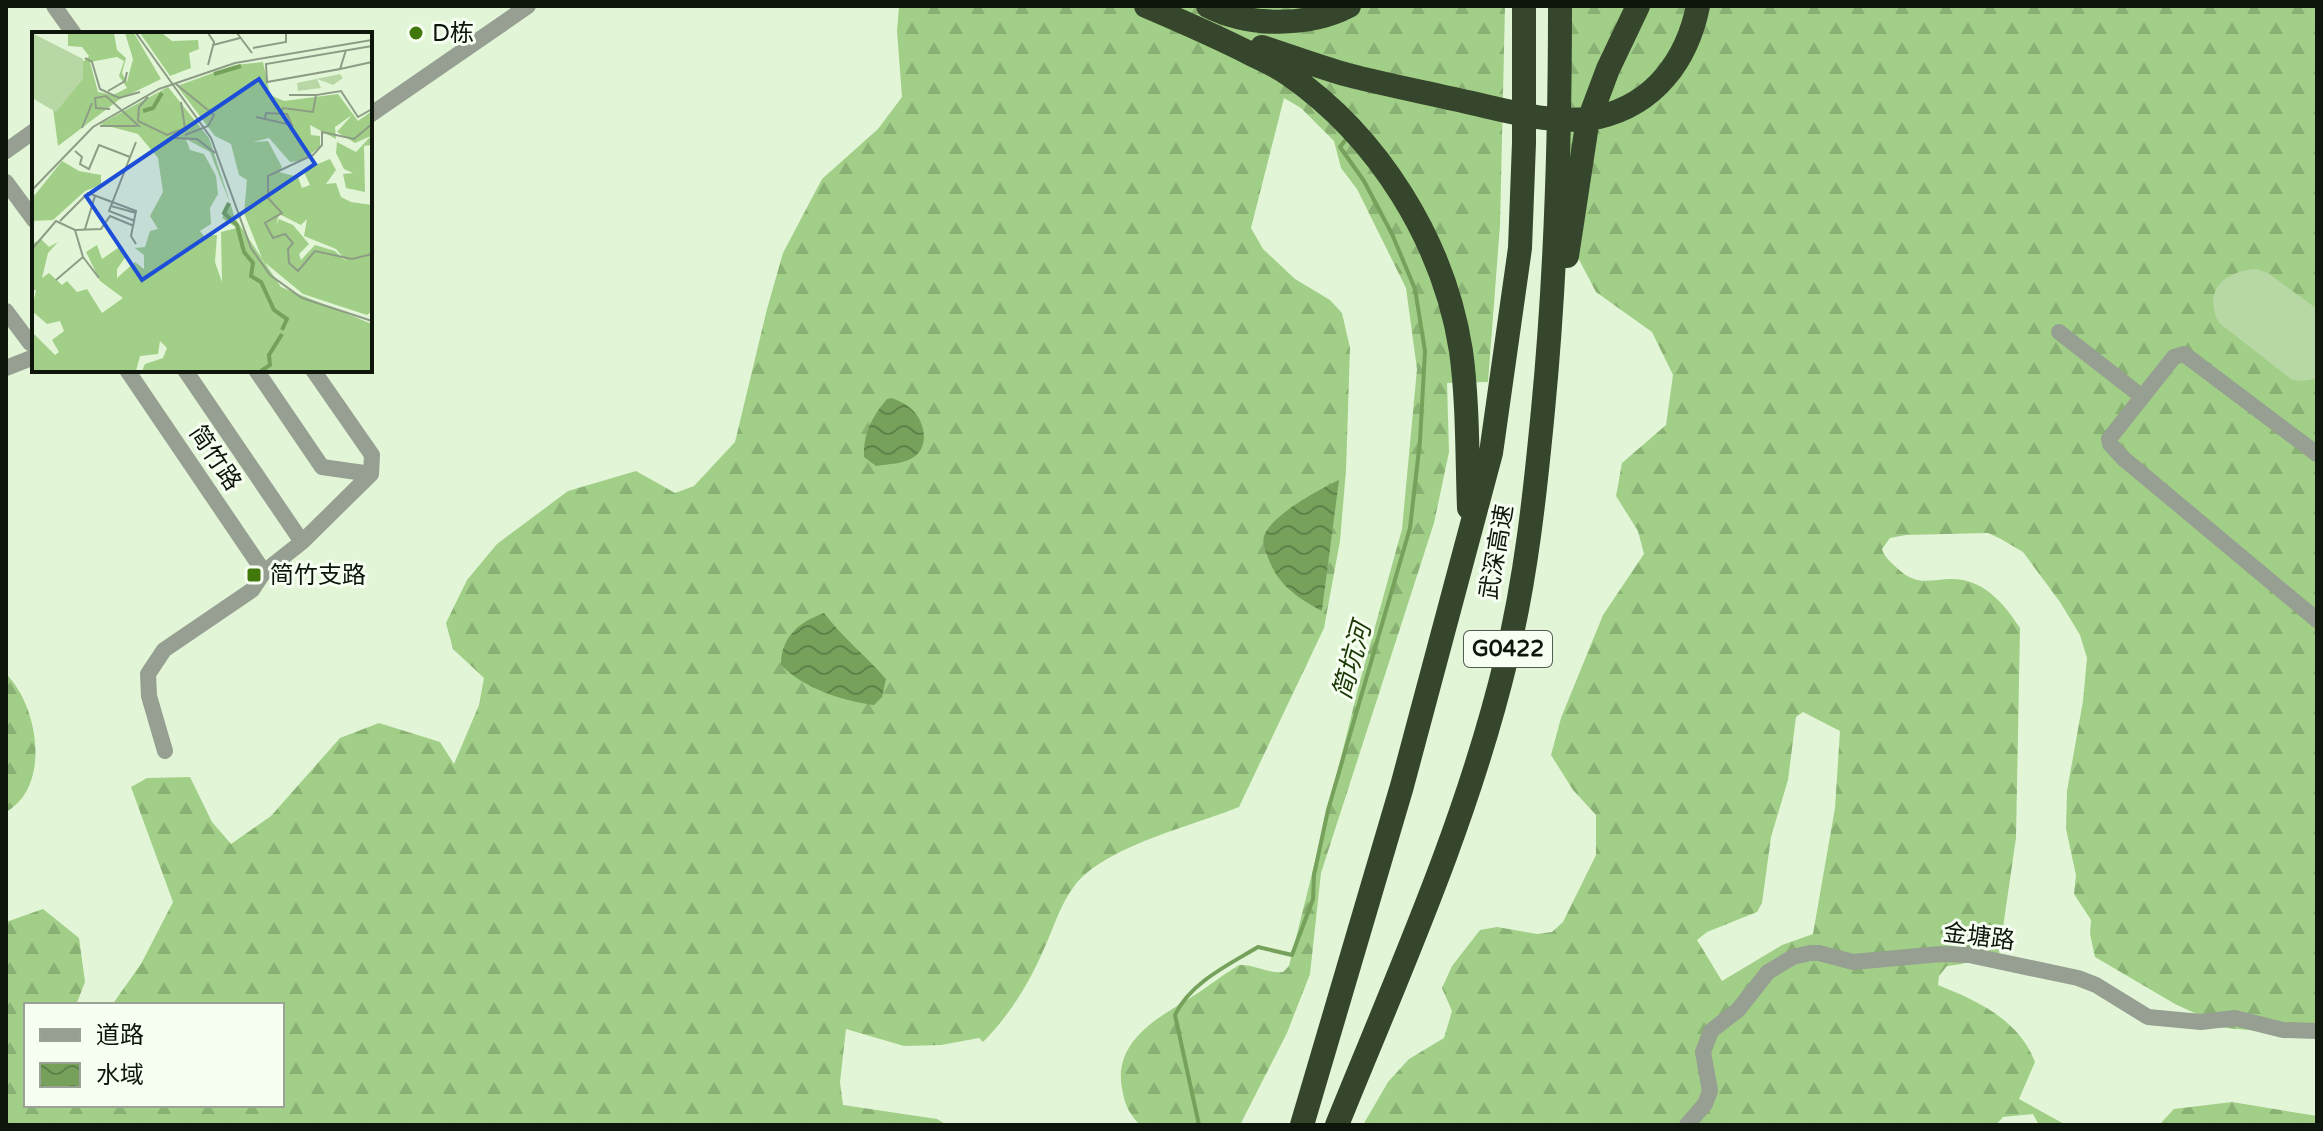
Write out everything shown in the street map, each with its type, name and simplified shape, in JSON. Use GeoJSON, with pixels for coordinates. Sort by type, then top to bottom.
{"type":"FeatureCollection","features":[{"type":"Feature","properties":{"kind":"highway"},"geometry":{"type":"LineString","coordinates":[[1146,6],[1213,34],[1287,73],[1339,115],[1384,167],[1418,222],[1446,287],[1461,351],[1471,535]]}},
{"type":"Feature","properties":{"kind":"highway"},"geometry":{"type":"LineString","coordinates":[[1208,6],[1239,17],[1267,21],[1334,14],[1349,6]]}},
{"type":"Feature","properties":{"kind":"highway"},"geometry":{"type":"LineString","coordinates":[[1257,6],[1274,6]]}},
{"type":"Feature","properties":{"kind":"highway","name":"武深高速"},"geometry":{"type":"LineString","coordinates":[[1302,1125],[1402,786],[1491,453],[1520,248],[1524,6]]}},
{"type":"Feature","properties":{"kind":"highway","name":"武深高速"},"geometry":{"type":"LineString","coordinates":[[1337,1125],[1439,877],[1506,660],[1534,505],[1549,348],[1560,145],[1560,6]]}},
{"type":"Feature","properties":{"kind":"highway"},"geometry":{"type":"LineString","coordinates":[[1549,348],[1562,289],[1587,125],[1608,69],[1638,6]]}},
{"type":"Feature","properties":{"kind":"highway"},"geometry":{"type":"LineString","coordinates":[[1213,34],[1348,74],[1495,108],[1566,120],[1599,117],[1641,98],[1658,85],[1687,46],[1698,6]]}},
{"type":"Feature","properties":{"kind":"street"},"geometry":{"type":"LineString","coordinates":[[54,6],[73,32]]}},
{"type":"Feature","properties":{"kind":"street"},"geometry":{"type":"LineString","coordinates":[[372,114],[528,6]]}},
{"type":"Feature","properties":{"kind":"street"},"geometry":{"type":"LineString","coordinates":[[6,151],[32,132]]}},
{"type":"Feature","properties":{"kind":"street"},"geometry":{"type":"LineString","coordinates":[[6,182],[32,217]]}},
{"type":"Feature","properties":{"kind":"street"},"geometry":{"type":"LineString","coordinates":[[6,311],[30,343],[32,342]]}},
{"type":"Feature","properties":{"kind":"street"},"geometry":{"type":"LineString","coordinates":[[2059,332],[2141,396]]}},
{"type":"Feature","properties":{"kind":"street"},"geometry":{"type":"LineString","coordinates":[[2315,448],[2184,354],[2174,357],[2141,396],[2111,434],[2110,444],[2317,620]]}},
{"type":"Feature","properties":{"kind":"street"},"geometry":{"type":"LineString","coordinates":[[6,368],[32,358]]}},
{"type":"Feature","properties":{"kind":"street","name":"简竹路"},"geometry":{"type":"LineString","coordinates":[[128,372],[264,572]]}},
{"type":"Feature","properties":{"kind":"street"},"geometry":{"type":"LineString","coordinates":[[186,372],[302,542]]}},
{"type":"Feature","properties":{"kind":"street"},"geometry":{"type":"LineString","coordinates":[[257,372],[322,467],[371,474]]}},
{"type":"Feature","properties":{"kind":"street"},"geometry":{"type":"LineString","coordinates":[[165,751],[149,696],[148,674],[164,650],[252,590],[264,572],[302,542],[371,474],[372,455],[314,372]]}},
{"type":"Feature","properties":{"kind":"street","name":"金塘路"},"geometry":{"type":"LineString","coordinates":[[1687,1125],[1705,1104],[1710,1091],[1703,1052],[1711,1031],[1738,1010],[1768,972],[1793,957],[1810,953],[1853,962],[1941,954],[1969,955],[2078,978],[2096,985],[2148,1017],[2201,1022],[2235,1018],[2271,1028],[2317,1031]]}},
{"type":"Feature","properties":{"kind":"green space"},"geometry":{"type":"Polygon","coordinates":[[[899,6],[1505,6],[1500,225],[1488,382],[1447,383],[1449,452],[1434,523],[1321,873],[1310,974],[1287,1033],[1240,1125],[1140,1125],[1124,1098],[1121,1076],[1123,1061],[1137,1036],[1148,1026],[1239,965],[1277,972],[1283,972],[1289,966],[1360,681],[1402,529],[1417,369],[1406,288],[1357,189],[1341,168],[1334,141],[1301,108],[1284,98],[1251,228],[1263,249],[1295,279],[1330,300],[1342,313],[1350,348],[1340,541],[1324,628],[1239,807],[1151,838],[1089,871],[1065,900],[1024,988],[983,1042],[979,1038],[941,1045],[904,1046],[846,1029],[840,1082],[843,1105],[937,1119],[947,1125],[6,1125],[6,922],[43,909],[79,938],[85,982],[77,1003],[24,1003],[24,1107],[284,1107],[284,1003],[113,1003],[141,964],[173,902],[131,787],[147,778],[190,777],[212,822],[231,844],[271,816],[340,738],[379,723],[440,742],[454,764],[479,705],[484,678],[453,649],[446,623],[467,580],[497,544],[568,491],[636,471],[675,493],[694,486],[735,442],[783,253],[822,179],[878,129],[902,97],[897,31],[899,6]],[[1338,481],[1303,500],[1270,526],[1322,611],[1338,481]]]}},
{"type":"Feature","properties":{"kind":"green space"},"geometry":{"type":"Polygon","coordinates":[[[1566,6],[2317,6],[2317,1036],[2204,1026],[2203,1017],[2095,957],[2090,934],[2091,920],[2074,894],[2076,875],[2066,829],[2067,791],[2083,701],[2087,658],[2080,635],[2023,552],[2001,539],[1988,533],[1906,535],[1890,538],[1882,549],[1897,568],[1921,581],[1963,580],[1981,587],[2003,605],[2020,628],[2016,838],[1999,955],[1947,966],[1939,976],[1938,985],[1982,1005],[2019,1034],[2035,1062],[2019,1099],[2066,1125],[2039,1125],[2033,1114],[2003,1117],[1996,1125],[1363,1125],[1388,1082],[1409,1059],[1444,1038],[1452,1011],[1442,988],[1452,966],[1480,930],[1497,927],[1537,934],[1552,932],[1563,922],[1596,855],[1596,815],[1573,790],[1551,755],[1561,718],[1603,615],[1644,554],[1638,531],[1616,496],[1622,463],[1666,425],[1673,375],[1652,332],[1596,292],[1573,248],[1566,6]],[[1803,712],[1796,717],[1788,780],[1771,837],[1762,903],[1757,912],[1707,932],[1697,940],[1722,981],[1782,945],[1813,934],[1835,808],[1840,731],[1803,712]]]}},
{"type":"Feature","properties":{"kind":"green space"},"geometry":{"type":"Polygon","coordinates":[[[6,674],[26,705],[32,724],[35,765],[30,784],[21,800],[6,812],[6,674]]]}},
{"type":"Feature","properties":{"kind":"green space"},"geometry":{"type":"Polygon","coordinates":[[[2232,1102],[2317,1116],[2317,1125],[2159,1125],[2174,1109],[2232,1102]]]}},
{"type":"Feature","properties":{"kind":"shaded area"},"geometry":{"type":"Polygon","coordinates":[[[2256,269],[2268,273],[2317,309],[2317,379],[2291,379],[2219,323],[2213,301],[2219,285],[2234,274],[2256,269]]]}},
{"type":"Feature","properties":{"kind":"water"},"geometry":{"type":"Polygon","coordinates":[[[892,398],[914,412],[922,424],[924,439],[914,457],[876,466],[864,457],[865,440],[877,412],[887,399],[892,398]]]}},
{"type":"Feature","properties":{"kind":"water"},"geometry":{"type":"Polygon","coordinates":[[[1339,480],[1322,611],[1282,582],[1271,565],[1263,538],[1268,528],[1286,511],[1339,480]]]}},
{"type":"Feature","properties":{"kind":"water"},"geometry":{"type":"Polygon","coordinates":[[[824,613],[886,679],[882,697],[874,705],[824,692],[781,665],[784,646],[793,632],[824,613]]]}},
{"type":"Feature","properties":{"kind":"waterway","name":"简坑河"},"geometry":{"type":"LineString","coordinates":[[1199,1125],[1175,1015],[1200,984],[1258,947],[1292,955],[1313,899],[1314,875],[1328,810],[1410,528],[1420,441],[1425,351],[1415,289],[1392,234],[1364,181],[1340,147],[1347,138]]}},
{"type":"Feature","properties":{"kind":"place","name":"D栋"},"geometry":{"type":"Point","coordinates":[416,33]}},
{"type":"Feature","properties":{"kind":"place","name":"简竹支路"},"geometry":{"type":"Point","coordinates":[254,575]}}]}
